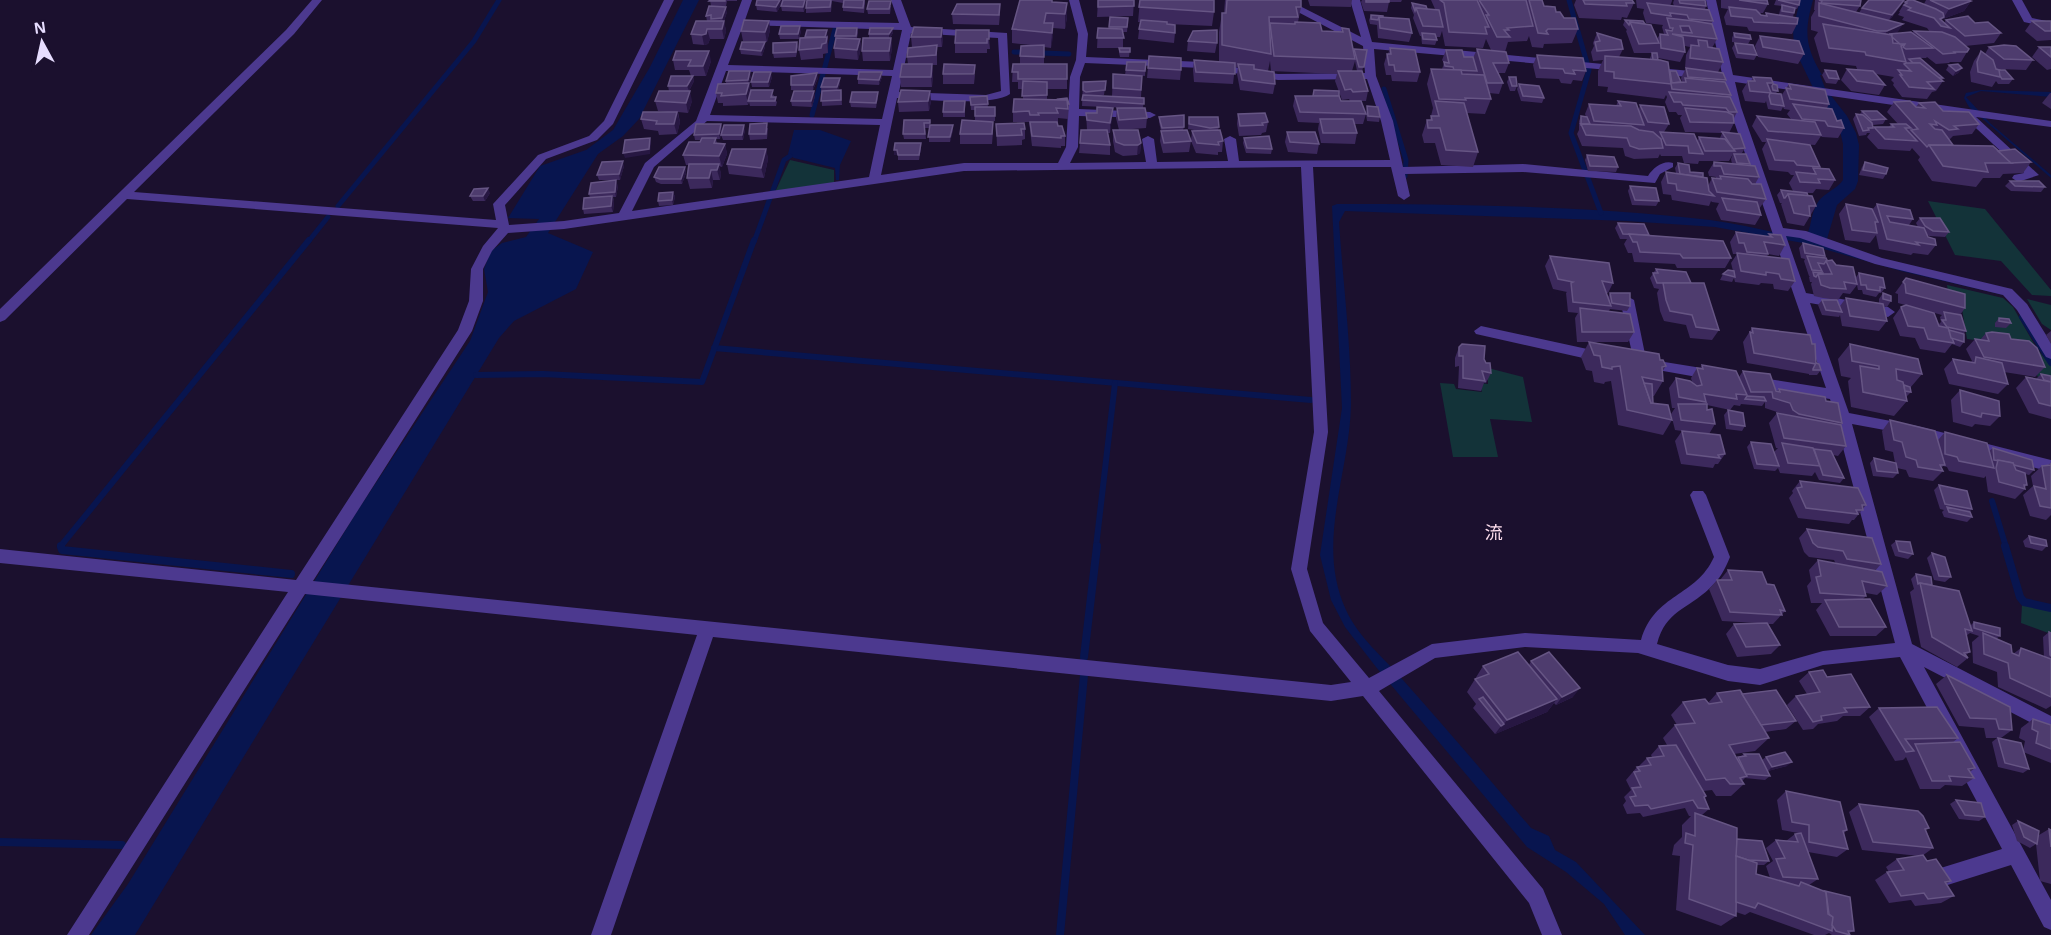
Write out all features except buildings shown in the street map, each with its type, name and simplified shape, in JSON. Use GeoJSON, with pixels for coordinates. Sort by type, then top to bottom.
{"type":"FeatureCollection","features":[{"type":"Feature","properties":{"kind":"street"},"geometry":{"type":"LineString","coordinates":[[0,317],[290,32],[317,0]]}},
{"type":"Feature","properties":{"kind":"street"},"geometry":{"type":"LineString","coordinates":[[77,935],[465,331],[476,301],[477,269],[503,227],[499,204],[542,158],[593,138],[609,122],[669,0]]}},
{"type":"Feature","properties":{"kind":"street"},"geometry":{"type":"LineString","coordinates":[[624,216],[649,165],[701,123],[747,0]]}},
{"type":"Feature","properties":{"kind":"street"},"geometry":{"type":"LineString","coordinates":[[874,180],[906,28],[896,0]]}},
{"type":"Feature","properties":{"kind":"street"},"geometry":{"type":"LineString","coordinates":[[1062,166],[1072,147],[1075,77],[1081,60],[1083,33],[1074,0]]}},
{"type":"Feature","properties":{"kind":"street"},"geometry":{"type":"LineString","coordinates":[[1280,0],[1368,45],[1636,69]]}},
{"type":"Feature","properties":{"kind":"street"},"geometry":{"type":"LineString","coordinates":[[1355,0],[1368,45],[1371,76],[1387,121],[1404,196]]}},
{"type":"Feature","properties":{"kind":"street"},"geometry":{"type":"LineString","coordinates":[[1711,0],[1735,107],[1843,417],[1905,649],[2051,920]]}},
{"type":"Feature","properties":{"kind":"street"},"geometry":{"type":"LineString","coordinates":[[2017,0],[2028,20],[2051,25]]}},
{"type":"Feature","properties":{"kind":"street"},"geometry":{"type":"LineString","coordinates":[[739,22],[906,28],[1003,35],[1006,92],[999,97],[892,95]]}},
{"type":"Feature","properties":{"kind":"street"},"geometry":{"type":"LineString","coordinates":[[1081,60],[1131,60],[1202,65],[1278,77],[1371,76]]}},
{"type":"Feature","properties":{"kind":"street"},"geometry":{"type":"LineString","coordinates":[[722,68],[897,73]]}},
{"type":"Feature","properties":{"kind":"street"},"geometry":{"type":"LineString","coordinates":[[1648,70],[1729,78],[2051,124]]}},
{"type":"Feature","properties":{"kind":"street"},"geometry":{"type":"LineString","coordinates":[[1074,112],[1150,115]]}},
{"type":"Feature","properties":{"kind":"street"},"geometry":{"type":"LineString","coordinates":[[1966,113],[2033,175],[2018,178]]}},
{"type":"Feature","properties":{"kind":"street"},"geometry":{"type":"LineString","coordinates":[[703,118],[887,122]]}},
{"type":"Feature","properties":{"kind":"street"},"geometry":{"type":"LineString","coordinates":[[1148,139],[1152,166]]}},
{"type":"Feature","properties":{"kind":"street"},"geometry":{"type":"LineString","coordinates":[[1230,139],[1234,165]]}},
{"type":"Feature","properties":{"kind":"street"},"geometry":{"type":"LineString","coordinates":[[124,195],[503,227],[564,225],[964,167],[1307,165],[1523,168],[1651,180],[1656,172],[1669,165]]}},
{"type":"Feature","properties":{"kind":"street"},"geometry":{"type":"LineString","coordinates":[[1307,165],[1321,432],[1299,569],[1316,626],[1536,896],[1552,935]]}},
{"type":"Feature","properties":{"kind":"street"},"geometry":{"type":"LineString","coordinates":[[1779,231],[1802,234],[1879,261],[2007,292],[2022,307],[2051,354]]}},
{"type":"Feature","properties":{"kind":"street"},"geometry":{"type":"LineString","coordinates":[[1802,297],[1888,312]]}},
{"type":"Feature","properties":{"kind":"street"},"geometry":{"type":"LineString","coordinates":[[1627,300],[1628,361]]}},
{"type":"Feature","properties":{"kind":"street"},"geometry":{"type":"LineString","coordinates":[[1481,331],[1559,350],[1836,395]]}},
{"type":"Feature","properties":{"kind":"street"},"geometry":{"type":"LineString","coordinates":[[1843,417],[1917,431],[2051,466]]}},
{"type":"Feature","properties":{"kind":"street"},"geometry":{"type":"LineString","coordinates":[[1647,648],[1658,619],[1694,594],[1717,572],[1722,557],[1698,495]]}},
{"type":"Feature","properties":{"kind":"street"},"geometry":{"type":"LineString","coordinates":[[0,556],[1331,693],[1368,688],[1432,651],[1525,640],[1647,648],[1728,673],[1760,677],[1822,658],[1905,649],[2051,725]]}},
{"type":"Feature","properties":{"kind":"street"},"geometry":{"type":"LineString","coordinates":[[601,935],[707,630]]}},
{"type":"Feature","properties":{"kind":"street"},"geometry":{"type":"LineString","coordinates":[[1938,878],[2016,854]]}},
{"type":"Feature","properties":{"kind":"green space"},"geometry":{"type":"Polygon","coordinates":[[[790,160],[834,170],[834,183],[775,192],[790,160]]]}},
{"type":"Feature","properties":{"kind":"green space"},"geometry":{"type":"Polygon","coordinates":[[[1928,201],[1985,209],[2051,290],[2051,296],[2032,295],[2001,261],[1955,255],[1928,201]]]}},
{"type":"Feature","properties":{"kind":"green space"},"geometry":{"type":"Polygon","coordinates":[[[1947,285],[2003,298],[2013,307],[2037,349],[2051,366],[2051,379],[2038,377],[2022,351],[2007,344],[1967,339],[1961,303],[1949,298],[1947,285]]]}},
{"type":"Feature","properties":{"kind":"green space"},"geometry":{"type":"Polygon","coordinates":[[[2027,299],[2051,305],[2051,330],[2042,324],[2027,299]]]}},
{"type":"Feature","properties":{"kind":"green space"},"geometry":{"type":"Polygon","coordinates":[[[1488,368],[1523,377],[1532,422],[1490,419],[1498,457],[1453,457],[1440,383],[1454,384],[1456,389],[1482,392],[1479,383],[1488,384],[1488,368]]]}},
{"type":"Feature","properties":{"kind":"green space"},"geometry":{"type":"Polygon","coordinates":[[[2022,605],[2051,606],[2051,634],[2021,623],[2022,605]]]}},
{"type":"Feature","properties":{"kind":"shaded area"},"geometry":{"type":"Polygon","coordinates":[[[683,0],[699,0],[639,119],[623,136],[598,154],[548,233],[593,252],[576,289],[514,321],[499,338],[135,935],[91,935],[128,884],[358,510],[470,341],[488,292],[484,269],[491,251],[502,243],[526,237],[539,219],[508,218],[540,166],[586,150],[613,130],[650,67],[683,0]]]}},
{"type":"Feature","properties":{"kind":"shaded area"},"geometry":{"type":"Polygon","coordinates":[[[1800,0],[1813,0],[1807,30],[1809,47],[1822,75],[1820,75],[1825,88],[1847,116],[1856,133],[1859,145],[1858,181],[1855,189],[1837,205],[1827,239],[1822,242],[2008,296],[1901,271],[1803,243],[1715,227],[1627,221],[1345,211],[1339,222],[1351,404],[1336,508],[1334,559],[1337,585],[1346,610],[1364,638],[1436,717],[1531,828],[1549,836],[1555,850],[1576,862],[1645,935],[1625,935],[1604,904],[1566,872],[1527,847],[1376,667],[1345,627],[1331,600],[1320,555],[1342,408],[1332,206],[1337,204],[1477,205],[1664,215],[1710,220],[1805,238],[1818,202],[1843,180],[1843,144],[1840,131],[1817,96],[1794,48],[1793,30],[1800,0]]]}},
{"type":"Feature","properties":{"kind":"shaded area"},"geometry":{"type":"Polygon","coordinates":[[[1981,90],[2051,92],[2051,97],[1981,91],[1966,97],[1990,123],[2051,175],[2051,178],[1969,107],[1964,98],[1966,93],[1981,90]]]}},
{"type":"Feature","properties":{"kind":"shaded area"},"geometry":{"type":"Polygon","coordinates":[[[794,130],[820,130],[851,141],[840,165],[839,180],[836,180],[835,168],[794,158],[788,154],[794,130]]]}},
{"type":"Feature","properties":{"kind":"waterway"},"geometry":{"type":"LineString","coordinates":[[338,206],[474,41],[499,0]]}},
{"type":"Feature","properties":{"kind":"waterway"},"geometry":{"type":"LineString","coordinates":[[1569,0],[1589,70],[1571,133],[1601,213]]}},
{"type":"Feature","properties":{"kind":"waterway"},"geometry":{"type":"LineString","coordinates":[[812,115],[835,29]]}},
{"type":"Feature","properties":{"kind":"waterway"},"geometry":{"type":"LineString","coordinates":[[1014,52],[1069,54]]}},
{"type":"Feature","properties":{"kind":"waterway"},"geometry":{"type":"LineString","coordinates":[[1384,89],[1406,160],[1405,176]]}},
{"type":"Feature","properties":{"kind":"waterway"},"geometry":{"type":"LineString","coordinates":[[754,242],[784,160],[790,156]]}},
{"type":"Feature","properties":{"kind":"waterway"},"geometry":{"type":"LineString","coordinates":[[308,242],[328,217]]}},
{"type":"Feature","properties":{"kind":"waterway"},"geometry":{"type":"LineString","coordinates":[[60,547],[309,240]]}},
{"type":"Feature","properties":{"kind":"waterway"},"geometry":{"type":"LineString","coordinates":[[714,348],[754,240]]}},
{"type":"Feature","properties":{"kind":"waterway"},"geometry":{"type":"LineString","coordinates":[[2022,317],[2051,363]]}},
{"type":"Feature","properties":{"kind":"waterway"},"geometry":{"type":"LineString","coordinates":[[476,375],[543,374],[702,382],[714,348]]}},
{"type":"Feature","properties":{"kind":"waterway"},"geometry":{"type":"LineString","coordinates":[[714,348],[1311,400]]}},
{"type":"Feature","properties":{"kind":"waterway"},"geometry":{"type":"LineString","coordinates":[[1096,547],[1115,383]]}},
{"type":"Feature","properties":{"kind":"waterway"},"geometry":{"type":"LineString","coordinates":[[1992,501],[2006,547]]}},
{"type":"Feature","properties":{"kind":"waterway"},"geometry":{"type":"LineString","coordinates":[[61,546],[62,550],[291,574]]}},
{"type":"Feature","properties":{"kind":"waterway"},"geometry":{"type":"LineString","coordinates":[[1084,657],[1097,546]]}},
{"type":"Feature","properties":{"kind":"waterway"},"geometry":{"type":"LineString","coordinates":[[2005,546],[2020,597],[2024,602],[2051,608]]}},
{"type":"Feature","properties":{"kind":"waterway"},"geometry":{"type":"LineString","coordinates":[[1060,935],[1084,675]]}},
{"type":"Feature","properties":{"kind":"waterway"},"geometry":{"type":"LineString","coordinates":[[0,842],[122,845]]}},
{"type":"Feature","properties":{"kind":"district","name":"流"},"geometry":{"type":"Point","coordinates":[1494,533]}}]}
